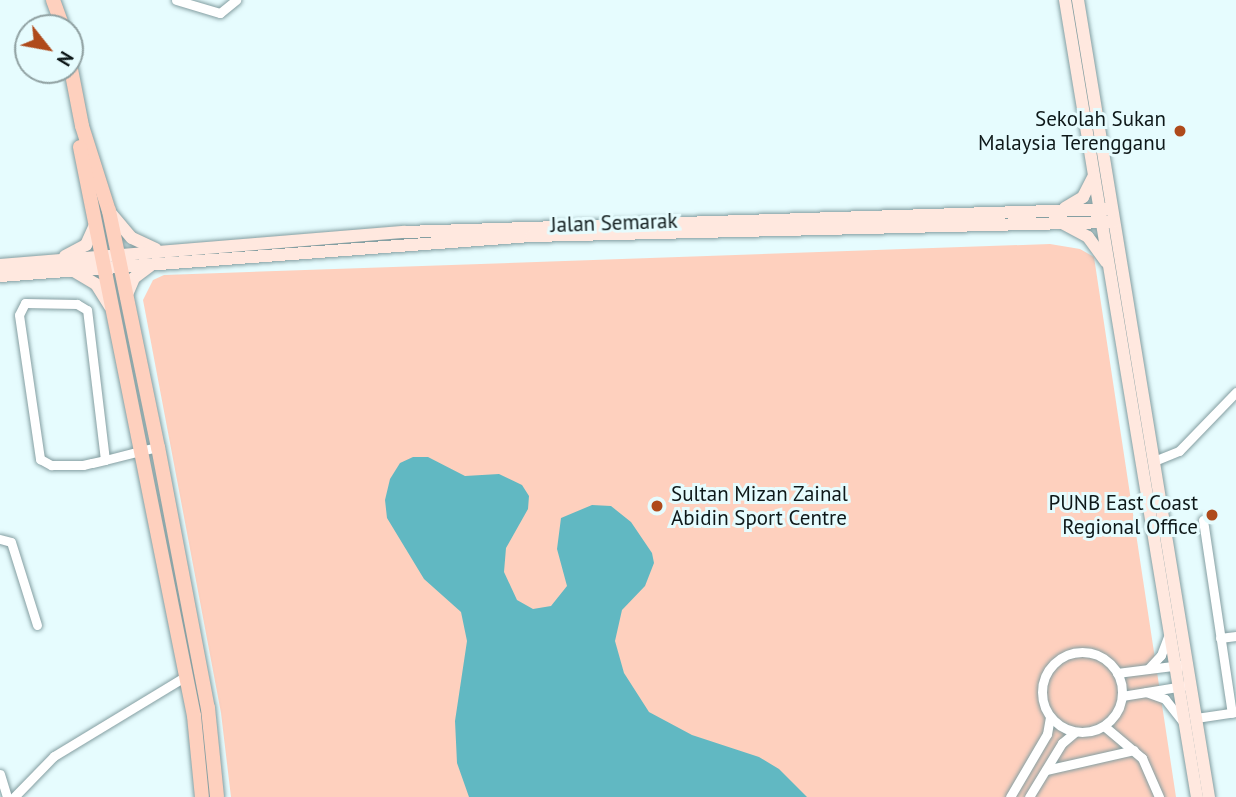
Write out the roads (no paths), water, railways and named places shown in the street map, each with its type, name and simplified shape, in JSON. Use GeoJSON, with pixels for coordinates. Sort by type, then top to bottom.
{"type":"FeatureCollection","features":[{"type":"Feature","properties":{"kind":"main road"},"geometry":{"type":"LineString","coordinates":[[1067,0],[1093,177],[1107,215],[1110,269],[1170,630],[1182,664]]}},
{"type":"Feature","properties":{"kind":"main road"},"geometry":{"type":"LineString","coordinates":[[1067,0],[1154,461],[1185,685],[1197,720],[1209,797]]}},
{"type":"Feature","properties":{"kind":"main road"},"geometry":{"type":"LineString","coordinates":[[66,84],[96,222],[126,298],[186,676],[202,797]]}},
{"type":"Feature","properties":{"kind":"main road"},"geometry":{"type":"LineString","coordinates":[[74,84],[82,126],[109,211],[116,319],[151,449],[208,708],[217,797]]}},
{"type":"Feature","properties":{"kind":"main road"},"geometry":{"type":"LineString","coordinates":[[1093,177],[1083,197],[1058,216],[1088,237],[1110,269]]}},
{"type":"Feature","properties":{"kind":"main road"},"geometry":{"type":"LineString","coordinates":[[109,211],[132,237],[159,251]]}},
{"type":"Feature","properties":{"kind":"main road","name":"Jalan Semarak"},"geometry":{"type":"LineString","coordinates":[[111,262],[159,251],[419,232],[1107,215]]}},
{"type":"Feature","properties":{"kind":"main road","name":"Jalan Semarak"},"geometry":{"type":"LineString","coordinates":[[111,262],[154,264],[531,236],[1058,216]]}},
{"type":"Feature","properties":{"kind":"main road"},"geometry":{"type":"LineString","coordinates":[[48,261],[82,248],[96,222]]}},
{"type":"Feature","properties":{"kind":"main road"},"geometry":{"type":"LineString","coordinates":[[0,265],[48,261],[111,262]]}},
{"type":"Feature","properties":{"kind":"main road"},"geometry":{"type":"LineString","coordinates":[[0,276],[74,271],[111,262]]}},
{"type":"Feature","properties":{"kind":"main road"},"geometry":{"type":"LineString","coordinates":[[126,298],[134,278],[154,264]]}},
{"type":"Feature","properties":{"kind":"main road"},"geometry":{"type":"LineString","coordinates":[[74,271],[96,284],[116,319]]}},
{"type":"Feature","properties":{"kind":"main road"},"geometry":{"type":"LineString","coordinates":[[1197,720],[1197,797]]}},
{"type":"Feature","properties":{"kind":"street"},"geometry":{"type":"LineString","coordinates":[[176,0],[220,13],[236,0]]}},
{"type":"Feature","properties":{"kind":"street"},"geometry":{"type":"LineString","coordinates":[[105,460],[87,310],[77,304],[25,303],[19,315],[37,454],[51,465],[105,460],[151,449]]}},
{"type":"Feature","properties":{"kind":"street"},"geometry":{"type":"LineString","coordinates":[[1154,461],[1178,451],[1236,392]]}},
{"type":"Feature","properties":{"kind":"street"},"geometry":{"type":"LineString","coordinates":[[1145,692],[1165,699],[1197,720],[1230,713],[1203,520]]}},
{"type":"Feature","properties":{"kind":"street"},"geometry":{"type":"LineString","coordinates":[[0,539],[11,542],[37,625]]}},
{"type":"Feature","properties":{"kind":"street"},"geometry":{"type":"LineString","coordinates":[[1147,670],[1161,655],[1170,630]]}},
{"type":"Feature","properties":{"kind":"street"},"geometry":{"type":"LineString","coordinates":[[1220,638],[1236,636]]}},
{"type":"Feature","properties":{"kind":"street"},"geometry":{"type":"LineString","coordinates":[[1010,797],[1047,734],[1050,717],[1042,699],[1044,679],[1063,657],[1097,655],[1117,673],[1122,696],[1116,712],[1104,726],[1075,732],[1046,770],[1030,797]]}},
{"type":"Feature","properties":{"kind":"street"},"geometry":{"type":"LineString","coordinates":[[1117,673],[1182,664]]}},
{"type":"Feature","properties":{"kind":"street"},"geometry":{"type":"LineString","coordinates":[[14,797],[54,756],[186,676]]}},
{"type":"Feature","properties":{"kind":"street"},"geometry":{"type":"LineString","coordinates":[[1122,696],[1185,685]]}},
{"type":"Feature","properties":{"kind":"street"},"geometry":{"type":"LineString","coordinates":[[1050,717],[1075,732]]}},
{"type":"Feature","properties":{"kind":"street"},"geometry":{"type":"LineString","coordinates":[[1104,726],[1133,750],[1152,775],[1159,797]]}},
{"type":"Feature","properties":{"kind":"street"},"geometry":{"type":"LineString","coordinates":[[1046,770],[1133,750]]}},
{"type":"Feature","properties":{"kind":"street"},"geometry":{"type":"LineString","coordinates":[[0,774],[7,797]]}},
{"type":"Feature","properties":{"kind":"water"},"geometry":{"type":"Polygon","coordinates":[[[413,457],[428,457],[465,476],[499,474],[522,485],[529,496],[528,509],[506,548],[504,572],[517,600],[533,609],[551,606],[567,586],[557,549],[561,518],[592,505],[611,506],[631,522],[652,553],[654,563],[645,586],[622,610],[615,641],[624,673],[649,712],[692,735],[759,757],[779,769],[807,797],[469,797],[457,763],[455,721],[467,641],[461,612],[424,579],[387,518],[385,500],[390,479],[400,463],[413,457]]]}},
{"type":"Feature","properties":{"kind":"place","name":"Sekolah Sukan Malaysia Terengganu"},"geometry":{"type":"Point","coordinates":[1180,131]}},
{"type":"Feature","properties":{"kind":"place","name":"Sultan Mizan Zainal Abidin Sport Centre"},"geometry":{"type":"Point","coordinates":[657,506]}},
{"type":"Feature","properties":{"kind":"place","name":"PUNB East Coast Regional Office"},"geometry":{"type":"Point","coordinates":[1212,515]}}]}
